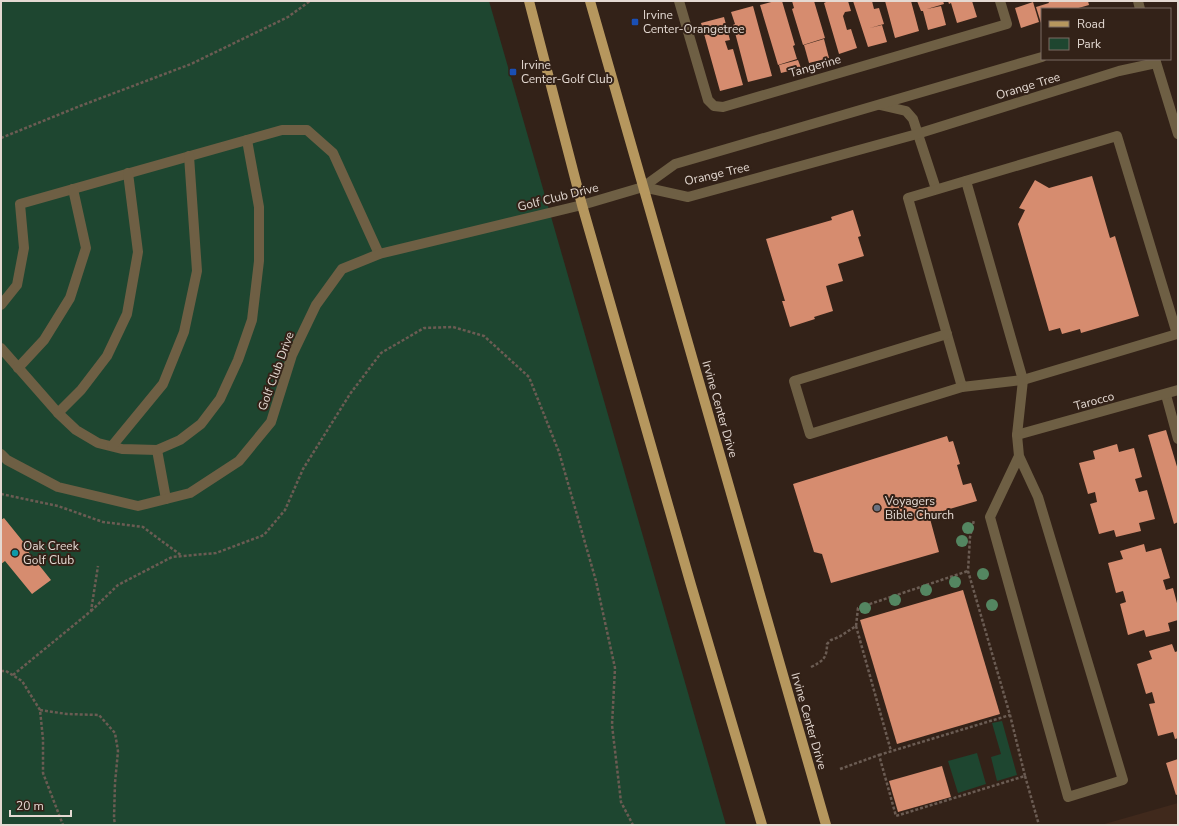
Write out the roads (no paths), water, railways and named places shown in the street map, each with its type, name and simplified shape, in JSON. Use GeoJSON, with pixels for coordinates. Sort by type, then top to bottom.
{"type":"FeatureCollection","features":[{"type":"Feature","properties":{"kind":"main road"},"geometry":{"type":"LineString","coordinates":[[529,1],[582,205],[691,585],[762,825]]}},
{"type":"Feature","properties":{"kind":"main road","name":"Irvine Center Drive"},"geometry":{"type":"LineString","coordinates":[[590,1],[826,825]]}},
{"type":"Feature","properties":{"kind":"street","name":"Tangerine"},"geometry":{"type":"LineString","coordinates":[[679,1],[708,100],[714,106],[723,107],[1007,24],[1000,1]]}},
{"type":"Feature","properties":{"kind":"street","name":"Orange Tree"},"geometry":{"type":"LineString","coordinates":[[643,187],[676,164],[1041,57]]}},
{"type":"Feature","properties":{"kind":"street","name":"Orange Tree"},"geometry":{"type":"LineString","coordinates":[[643,187],[688,197],[917,134],[1155,61]]}},
{"type":"Feature","properties":{"kind":"street"},"geometry":{"type":"LineString","coordinates":[[1155,61],[1178,134]]}},
{"type":"Feature","properties":{"kind":"street"},"geometry":{"type":"LineString","coordinates":[[880,105],[906,111],[913,119],[936,189]]}},
{"type":"Feature","properties":{"kind":"street"},"geometry":{"type":"LineString","coordinates":[[1,305],[17,285],[24,248],[20,204],[282,130],[307,130],[333,153],[379,254]]}},
{"type":"Feature","properties":{"kind":"street"},"geometry":{"type":"LineString","coordinates":[[946,334],[794,381],[810,434],[962,387],[1023,380],[1177,334],[1118,136],[908,198],[962,387]]}},
{"type":"Feature","properties":{"kind":"street"},"geometry":{"type":"LineString","coordinates":[[1,348],[58,414],[76,430],[98,442],[122,449],[158,450],[180,440],[201,424],[220,398],[238,360],[252,320],[259,261],[259,207],[247,140]]}},
{"type":"Feature","properties":{"kind":"street"},"geometry":{"type":"LineString","coordinates":[[112,446],[163,384],[184,332],[197,271],[189,156]]}},
{"type":"Feature","properties":{"kind":"street"},"geometry":{"type":"LineString","coordinates":[[58,414],[81,390],[107,356],[127,314],[138,252],[128,174]]}},
{"type":"Feature","properties":{"kind":"street"},"geometry":{"type":"LineString","coordinates":[[966,181],[1023,380],[1017,435],[1019,456],[1038,497],[1123,780],[1068,797],[990,517],[1019,456]]}},
{"type":"Feature","properties":{"kind":"street","name":"Golf Club Drive"},"geometry":{"type":"LineString","coordinates":[[1,454],[7,460],[58,487],[138,506],[190,492],[239,461],[271,422],[292,355],[316,305],[342,269],[379,254],[582,205],[643,187]]}},
{"type":"Feature","properties":{"kind":"street"},"geometry":{"type":"LineString","coordinates":[[18,368],[44,340],[70,298],[86,248],[74,189]]}},
{"type":"Feature","properties":{"kind":"street","name":"Tarocco"},"geometry":{"type":"LineString","coordinates":[[1017,435],[1166,395],[1178,390]]}},
{"type":"Feature","properties":{"kind":"street"},"geometry":{"type":"LineString","coordinates":[[1166,395],[1178,439]]}},
{"type":"Feature","properties":{"kind":"street"},"geometry":{"type":"LineString","coordinates":[[158,450],[166,499]]}},
{"type":"Feature","properties":{"kind":"place","name":"Irvine Center-Orangetree"},"geometry":{"type":"Point","coordinates":[635,22]}},
{"type":"Feature","properties":{"kind":"place","name":"Irvine Center-Golf Club"},"geometry":{"type":"Point","coordinates":[513,72]}},
{"type":"Feature","properties":{"kind":"place","name":"Voyagers Bible Church"},"geometry":{"type":"Point","coordinates":[877,508]}},
{"type":"Feature","properties":{"kind":"place","name":"Oak Creek Golf Club"},"geometry":{"type":"Point","coordinates":[15,553]}}]}
